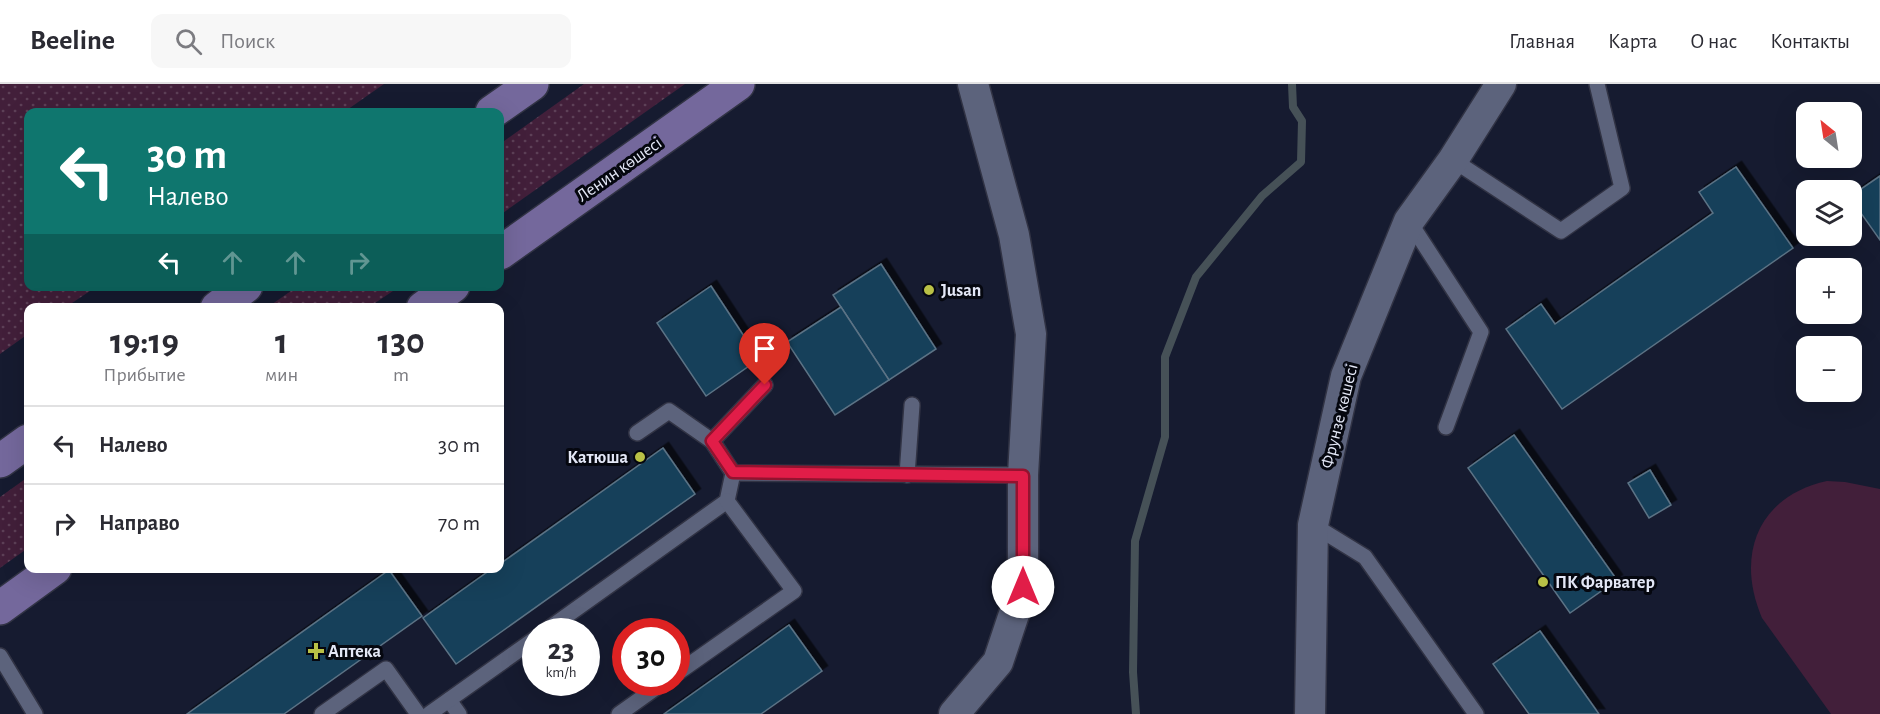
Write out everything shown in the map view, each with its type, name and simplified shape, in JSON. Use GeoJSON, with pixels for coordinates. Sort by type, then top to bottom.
{"type":"FeatureCollection","features":[{"type":"Feature","properties":{"kind":"main road"},"geometry":{"type":"LineString","coordinates":[[498,108],[532,84]]}},
{"type":"Feature","properties":{"kind":"main road","name":"Ленин көшесі"},"geometry":{"type":"LineString","coordinates":[[504,250],[738,84]]}},
{"type":"Feature","properties":{"kind":"main road"},"geometry":{"type":"LineString","coordinates":[[224,303],[239,291]]}},
{"type":"Feature","properties":{"kind":"main road"},"geometry":{"type":"LineString","coordinates":[[430,303],[446,291]]}},
{"type":"Feature","properties":{"kind":"main road"},"geometry":{"type":"LineString","coordinates":[[0,461],[24,444]]}},
{"type":"Feature","properties":{"kind":"main road"},"geometry":{"type":"LineString","coordinates":[[0,608],[48,573]]}},
{"type":"Feature","properties":{"kind":"street"},"geometry":{"type":"LineString","coordinates":[[954,714],[998,662],[1023,587],[1023,476],[1031,334],[1014,235],[973,84]]}},
{"type":"Feature","properties":{"kind":"street","name":"Фрунзе көшесі"},"geometry":{"type":"LineString","coordinates":[[1310,714],[1313,525],[1346,376],[1409,221],[1454,160],[1501,84]]}},
{"type":"Feature","properties":{"kind":"lane"},"geometry":{"type":"LineString","coordinates":[[1454,160],[1561,231],[1622,188],[1597,84]]}},
{"type":"Feature","properties":{"kind":"lane"},"geometry":{"type":"LineString","coordinates":[[1409,221],[1481,332],[1446,427]]}},
{"type":"Feature","properties":{"kind":"lane"},"geometry":{"type":"LineString","coordinates":[[712,441],[765,385]]}},
{"type":"Feature","properties":{"kind":"lane"},"geometry":{"type":"LineString","coordinates":[[907,475],[912,405]]}},
{"type":"Feature","properties":{"kind":"lane"},"geometry":{"type":"LineString","coordinates":[[564,618],[727,501],[733,472],[712,441],[669,411],[637,433]]}},
{"type":"Feature","properties":{"kind":"lane"},"geometry":{"type":"LineString","coordinates":[[733,472],[1023,476]]}},
{"type":"Feature","properties":{"kind":"lane"},"geometry":{"type":"LineString","coordinates":[[690,664],[794,591],[727,501]]}},
{"type":"Feature","properties":{"kind":"lane"},"geometry":{"type":"LineString","coordinates":[[1313,525],[1365,557],[1476,714]]}},
{"type":"Feature","properties":{"kind":"lane"},"geometry":{"type":"LineString","coordinates":[[429,714],[522,648]]}},
{"type":"Feature","properties":{"kind":"lane"},"geometry":{"type":"LineString","coordinates":[[0,656],[35,714]]}},
{"type":"Feature","properties":{"kind":"lane"},"geometry":{"type":"LineString","coordinates":[[322,714],[386,669],[418,714]]}},
{"type":"Feature","properties":{"kind":"lane"},"geometry":{"type":"LineString","coordinates":[[619,714],[644,696]]}},
{"type":"Feature","properties":{"kind":"lane"},"geometry":{"type":"LineString","coordinates":[[449,700],[459,714]]}},
{"type":"Feature","properties":{"kind":"shaded area"},"geometry":{"type":"Polygon","coordinates":[[[0,84],[384,84],[350,108],[24,108],[24,291],[90,291],[72,303],[24,303],[24,337],[0,354],[0,84]]]}},
{"type":"Feature","properties":{"kind":"shaded area"},"geometry":{"type":"Polygon","coordinates":[[[584,84],[685,84],[504,212],[504,141],[584,84]]]}},
{"type":"Feature","properties":{"kind":"shaded area"},"geometry":{"type":"Polygon","coordinates":[[[291,291],[393,291],[375,303],[274,303],[291,291]]]}},
{"type":"Feature","properties":{"kind":"shaded area"},"geometry":{"type":"Polygon","coordinates":[[[24,480],[24,551],[0,568],[0,497],[24,480]]]}},
{"type":"Feature","properties":{"kind":"shaded area"},"geometry":{"type":"Polygon","coordinates":[[[1827,481],[1880,489],[1880,714],[1831,714],[1762,618],[1754,595],[1751,572],[1753,551],[1759,532],[1769,514],[1784,500],[1803,489],[1827,481]]]}},
{"type":"Feature","properties":{"kind":"building"},"geometry":{"type":"Polygon","coordinates":[[[1736,167],[1793,248],[1562,409],[1506,329],[1541,304],[1555,324],[1713,213],[1699,192],[1736,167]]]}},
{"type":"Feature","properties":{"kind":"building"},"geometry":{"type":"Polygon","coordinates":[[[1880,176],[1880,240],[1862,215],[1862,188],[1880,176]]]}},
{"type":"Feature","properties":{"kind":"building"},"geometry":{"type":"Polygon","coordinates":[[[881,264],[936,349],[889,380],[833,295],[881,264]]]}},
{"type":"Feature","properties":{"kind":"building"},"geometry":{"type":"Polygon","coordinates":[[[711,286],[759,359],[706,396],[657,323],[711,286]]]}},
{"type":"Feature","properties":{"kind":"building"},"geometry":{"type":"Polygon","coordinates":[[[841,307],[889,380],[835,415],[787,342],[841,307]]]}},
{"type":"Feature","properties":{"kind":"building"},"geometry":{"type":"Polygon","coordinates":[[[1514,435],[1617,580],[1570,613],[1468,468],[1514,435]]]}},
{"type":"Feature","properties":{"kind":"building"},"geometry":{"type":"Polygon","coordinates":[[[663,448],[695,494],[456,664],[423,618],[486,573],[504,573],[504,561],[663,448]]]}},
{"type":"Feature","properties":{"kind":"building"},"geometry":{"type":"Polygon","coordinates":[[[1650,470],[1671,505],[1649,518],[1628,483],[1650,470]]]}},
{"type":"Feature","properties":{"kind":"building"},"geometry":{"type":"Polygon","coordinates":[[[385,573],[391,573],[422,616],[284,714],[187,714],[385,573]]]}},
{"type":"Feature","properties":{"kind":"building"},"geometry":{"type":"Polygon","coordinates":[[[789,625],[822,671],[761,714],[664,714],[789,625]]]}},
{"type":"Feature","properties":{"kind":"building"},"geometry":{"type":"Polygon","coordinates":[[[1540,631],[1599,714],[1529,714],[1493,664],[1540,631]]]}},
{"type":"Feature","properties":{"kind":"waterway"},"geometry":{"type":"LineString","coordinates":[[1136,714],[1133,672],[1135,541],[1165,437],[1165,357],[1196,277],[1262,196],[1301,162],[1302,121],[1293,107],[1292,84]]}},
{"type":"Feature","properties":{"kind":"place","name":"Jusan"},"geometry":{"type":"Point","coordinates":[929,290]}},
{"type":"Feature","properties":{"kind":"place","name":"Катюша"},"geometry":{"type":"Point","coordinates":[640,457]}},
{"type":"Feature","properties":{"kind":"place","name":"ПК Фарватер"},"geometry":{"type":"Point","coordinates":[1543,582]}},
{"type":"Feature","properties":{"kind":"place","name":"Аптека"},"geometry":{"type":"Point","coordinates":[316,651]}},
{"type":"Feature","properties":{"kind":"route"},"geometry":{"type":"LineString","coordinates":[[765,385],[712,441],[733,472],[1023,476],[1023,587]]}}]}
